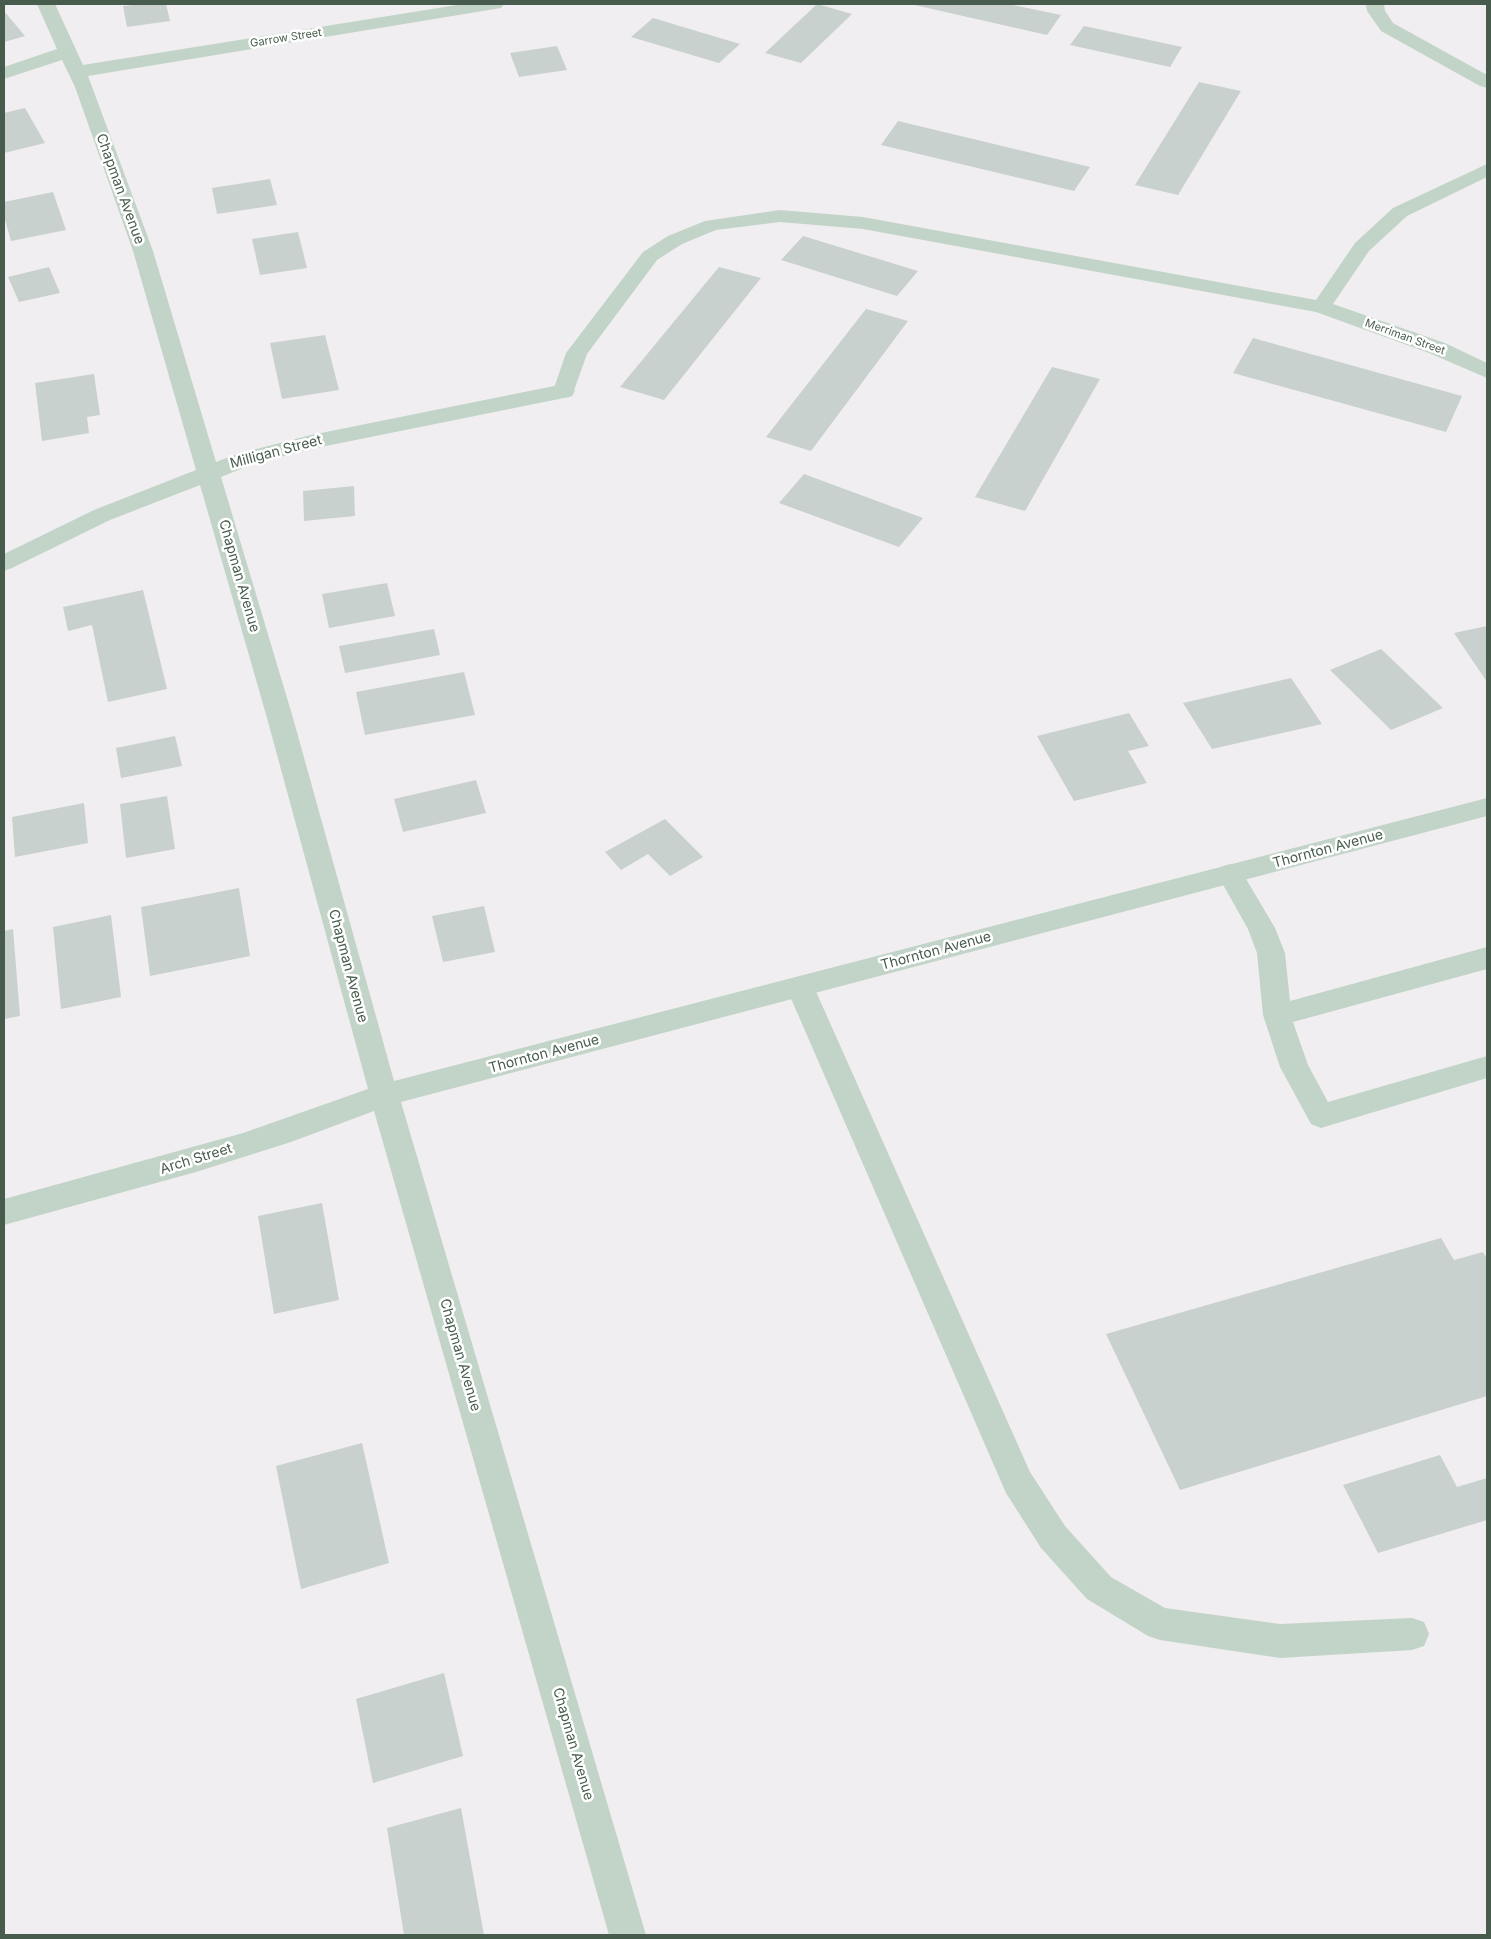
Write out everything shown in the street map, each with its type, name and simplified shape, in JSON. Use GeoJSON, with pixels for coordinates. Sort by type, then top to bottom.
{"type":"FeatureCollection","features":[{"type":"Feature","properties":{"kind":"street","name":"Chapman Avenue"},"geometry":{"type":"LineString","coordinates":[[46,4],[84,87],[143,251],[280,718],[384,1095],[628,1935]]}},
{"type":"Feature","properties":{"kind":"street","name":"Garrow Street"},"geometry":{"type":"LineString","coordinates":[[4,73],[495,4]]}},
{"type":"Feature","properties":{"kind":"street"},"geometry":{"type":"LineString","coordinates":[[1375,4],[1376,11],[1387,27],[1487,82]]}},
{"type":"Feature","properties":{"kind":"street"},"geometry":{"type":"LineString","coordinates":[[1320,307],[1362,247],[1400,212],[1487,170]]}},
{"type":"Feature","properties":{"kind":"street","name":"Merriman Street"},"geometry":{"type":"LineString","coordinates":[[564,391],[577,353],[650,256],[675,240],[712,225],[780,216],[863,224],[1320,307],[1437,348],[1487,371]]}},
{"type":"Feature","properties":{"kind":"street","name":"Milligan Street"},"geometry":{"type":"LineString","coordinates":[[4,563],[102,515],[245,459],[310,442],[564,391]]}},
{"type":"Feature","properties":{"kind":"street","name":"Thornton Avenue"},"geometry":{"type":"LineString","coordinates":[[384,1095],[1487,807]]}},
{"type":"Feature","properties":{"kind":"street"},"geometry":{"type":"LineString","coordinates":[[1230,874],[1261,928],[1271,953],[1277,1015],[1294,1067],[1321,1116],[1487,1068]]}},
{"type":"Feature","properties":{"kind":"street"},"geometry":{"type":"LineString","coordinates":[[1277,1015],[1487,958]]}},
{"type":"Feature","properties":{"kind":"street"},"geometry":{"type":"LineString","coordinates":[[800,987],[1018,1482],[1052,1537],[1099,1588],[1160,1624],[1280,1641],[1412,1634]]}},
{"type":"Feature","properties":{"kind":"street","name":"Arch Street"},"geometry":{"type":"LineString","coordinates":[[4,1212],[180,1165],[323,1120],[384,1095]]}},
{"type":"Feature","properties":{"kind":"building"},"geometry":{"type":"Polygon","coordinates":[[[166,4],[170,21],[127,27],[123,6],[166,4]]]}},
{"type":"Feature","properties":{"kind":"building"},"geometry":{"type":"Polygon","coordinates":[[[817,4],[852,14],[801,63],[765,53],[817,4]]]}},
{"type":"Feature","properties":{"kind":"building"},"geometry":{"type":"Polygon","coordinates":[[[910,4],[1008,4],[1061,15],[1047,35],[910,4]]]}},
{"type":"Feature","properties":{"kind":"building"},"geometry":{"type":"Polygon","coordinates":[[[4,11],[25,36],[4,42],[4,11]]]}},
{"type":"Feature","properties":{"kind":"building"},"geometry":{"type":"Polygon","coordinates":[[[653,18],[740,44],[719,63],[631,37],[653,18]]]}},
{"type":"Feature","properties":{"kind":"building"},"geometry":{"type":"Polygon","coordinates":[[[1084,26],[1182,47],[1170,67],[1070,45],[1084,26]]]}},
{"type":"Feature","properties":{"kind":"building"},"geometry":{"type":"Polygon","coordinates":[[[557,46],[567,70],[519,77],[510,53],[557,46]]]}},
{"type":"Feature","properties":{"kind":"building"},"geometry":{"type":"Polygon","coordinates":[[[1199,82],[1241,91],[1178,195],[1135,185],[1199,82]]]}},
{"type":"Feature","properties":{"kind":"building"},"geometry":{"type":"Polygon","coordinates":[[[25,108],[45,143],[4,153],[4,113],[25,108]]]}},
{"type":"Feature","properties":{"kind":"building"},"geometry":{"type":"Polygon","coordinates":[[[898,121],[1090,167],[1074,191],[881,145],[898,121]]]}},
{"type":"Feature","properties":{"kind":"building"},"geometry":{"type":"Polygon","coordinates":[[[270,179],[277,205],[217,214],[212,188],[270,179]]]}},
{"type":"Feature","properties":{"kind":"building"},"geometry":{"type":"Polygon","coordinates":[[[53,192],[66,230],[11,241],[4,216],[4,202],[53,192]]]}},
{"type":"Feature","properties":{"kind":"building"},"geometry":{"type":"Polygon","coordinates":[[[298,232],[307,268],[260,275],[252,239],[298,232]]]}},
{"type":"Feature","properties":{"kind":"building"},"geometry":{"type":"Polygon","coordinates":[[[803,236],[918,271],[897,296],[781,260],[803,236]]]}},
{"type":"Feature","properties":{"kind":"building"},"geometry":{"type":"Polygon","coordinates":[[[49,267],[60,293],[19,302],[8,277],[49,267]]]}},
{"type":"Feature","properties":{"kind":"building"},"geometry":{"type":"Polygon","coordinates":[[[719,267],[761,278],[664,400],[620,387],[719,267]]]}},
{"type":"Feature","properties":{"kind":"building"},"geometry":{"type":"Polygon","coordinates":[[[866,309],[908,321],[811,451],[766,437],[866,309]]]}},
{"type":"Feature","properties":{"kind":"building"},"geometry":{"type":"Polygon","coordinates":[[[325,335],[339,390],[282,399],[270,343],[325,335]]]}},
{"type":"Feature","properties":{"kind":"building"},"geometry":{"type":"Polygon","coordinates":[[[1253,338],[1462,396],[1446,432],[1233,373],[1253,338]]]}},
{"type":"Feature","properties":{"kind":"building"},"geometry":{"type":"Polygon","coordinates":[[[1052,367],[1100,379],[1025,511],[975,497],[1052,367]]]}},
{"type":"Feature","properties":{"kind":"building"},"geometry":{"type":"Polygon","coordinates":[[[94,374],[100,415],[87,417],[89,433],[42,441],[35,383],[94,374]]]}},
{"type":"Feature","properties":{"kind":"building"},"geometry":{"type":"Polygon","coordinates":[[[804,474],[923,518],[899,547],[779,503],[804,474]]]}},
{"type":"Feature","properties":{"kind":"building"},"geometry":{"type":"Polygon","coordinates":[[[354,486],[355,516],[304,521],[303,491],[354,486]]]}},
{"type":"Feature","properties":{"kind":"building"},"geometry":{"type":"Polygon","coordinates":[[[387,583],[395,616],[329,628],[322,594],[387,583]]]}},
{"type":"Feature","properties":{"kind":"building"},"geometry":{"type":"Polygon","coordinates":[[[143,590],[167,689],[108,702],[92,625],[68,631],[63,607],[143,590]]]}},
{"type":"Feature","properties":{"kind":"building"},"geometry":{"type":"Polygon","coordinates":[[[1487,626],[1487,682],[1454,633],[1487,626]]]}},
{"type":"Feature","properties":{"kind":"building"},"geometry":{"type":"Polygon","coordinates":[[[434,629],[440,655],[345,673],[339,646],[434,629]]]}},
{"type":"Feature","properties":{"kind":"building"},"geometry":{"type":"Polygon","coordinates":[[[1381,649],[1443,708],[1391,730],[1330,670],[1381,649]]]}},
{"type":"Feature","properties":{"kind":"building"},"geometry":{"type":"Polygon","coordinates":[[[464,672],[475,715],[365,735],[356,692],[464,672]]]}},
{"type":"Feature","properties":{"kind":"building"},"geometry":{"type":"Polygon","coordinates":[[[1291,678],[1322,724],[1212,749],[1183,703],[1291,678]]]}},
{"type":"Feature","properties":{"kind":"building"},"geometry":{"type":"Polygon","coordinates":[[[1129,713],[1149,746],[1128,751],[1147,783],[1074,801],[1037,736],[1129,713]]]}},
{"type":"Feature","properties":{"kind":"building"},"geometry":{"type":"Polygon","coordinates":[[[175,736],[182,766],[121,778],[116,748],[175,736]]]}},
{"type":"Feature","properties":{"kind":"building"},"geometry":{"type":"Polygon","coordinates":[[[476,780],[486,813],[403,832],[394,799],[476,780]]]}},
{"type":"Feature","properties":{"kind":"building"},"geometry":{"type":"Polygon","coordinates":[[[167,796],[175,849],[126,858],[120,804],[167,796]]]}},
{"type":"Feature","properties":{"kind":"building"},"geometry":{"type":"Polygon","coordinates":[[[84,803],[88,843],[15,857],[12,817],[84,803]]]}},
{"type":"Feature","properties":{"kind":"building"},"geometry":{"type":"Polygon","coordinates":[[[665,819],[703,857],[670,876],[648,854],[621,870],[605,852],[665,819]]]}},
{"type":"Feature","properties":{"kind":"building"},"geometry":{"type":"Polygon","coordinates":[[[239,888],[250,956],[150,976],[141,907],[239,888]]]}},
{"type":"Feature","properties":{"kind":"building"},"geometry":{"type":"Polygon","coordinates":[[[484,906],[495,952],[443,962],[432,916],[484,906]]]}},
{"type":"Feature","properties":{"kind":"building"},"geometry":{"type":"Polygon","coordinates":[[[111,915],[121,997],[61,1009],[53,927],[111,915]]]}},
{"type":"Feature","properties":{"kind":"building"},"geometry":{"type":"Polygon","coordinates":[[[13,929],[20,1016],[4,1019],[4,931],[13,929]]]}},
{"type":"Feature","properties":{"kind":"building"},"geometry":{"type":"Polygon","coordinates":[[[322,1203],[339,1300],[274,1314],[258,1216],[322,1203]]]}},
{"type":"Feature","properties":{"kind":"building"},"geometry":{"type":"Polygon","coordinates":[[[1441,1238],[1454,1260],[1483,1252],[1487,1259],[1487,1396],[1180,1490],[1106,1334],[1441,1238]]]}},
{"type":"Feature","properties":{"kind":"building"},"geometry":{"type":"Polygon","coordinates":[[[362,1443],[389,1563],[301,1589],[276,1466],[362,1443]]]}},
{"type":"Feature","properties":{"kind":"building"},"geometry":{"type":"Polygon","coordinates":[[[1440,1455],[1457,1487],[1487,1478],[1487,1520],[1378,1553],[1343,1485],[1440,1455]]]}},
{"type":"Feature","properties":{"kind":"building"},"geometry":{"type":"Polygon","coordinates":[[[444,1673],[463,1756],[373,1783],[356,1699],[444,1673]]]}},
{"type":"Feature","properties":{"kind":"building"},"geometry":{"type":"Polygon","coordinates":[[[461,1808],[484,1935],[404,1935],[387,1828],[461,1808]]]}}]}
